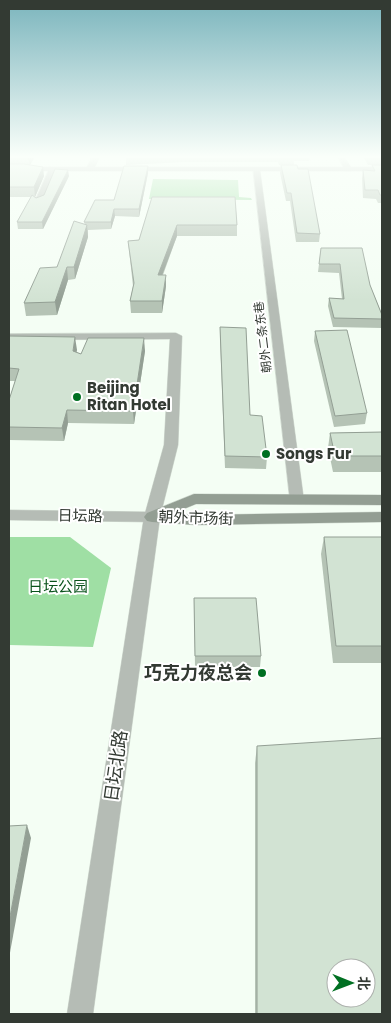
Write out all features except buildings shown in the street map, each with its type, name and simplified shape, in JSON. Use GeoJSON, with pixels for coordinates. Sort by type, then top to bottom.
{"type":"FeatureCollection","features":[{"type":"Feature","properties":{"kind":"main road","name":"朝外市场街"},"geometry":{"type":"LineString","coordinates":[[152,517],[194,499],[382,500]]}},
{"type":"Feature","properties":{"kind":"main road","name":"朝外市场街"},"geometry":{"type":"LineString","coordinates":[[152,517],[196,520],[382,517]]}},
{"type":"Feature","properties":{"kind":"street","name":"朝外二条东巷"},"geometry":{"type":"LineString","coordinates":[[260,206],[297,501]]}},
{"type":"Feature","properties":{"kind":"street","name":"日坛北路"},"geometry":{"type":"LineString","coordinates":[[9,337],[176,336],[172,446],[152,517],[80,1014]]}},
{"type":"Feature","properties":{"kind":"street","name":"日坛路"},"geometry":{"type":"LineString","coordinates":[[9,515],[152,517]]}},
{"type":"Feature","properties":{"kind":"green space","name":"日坛公园"},"geometry":{"type":"Polygon","coordinates":[[[9,537],[70,537],[111,568],[93,647],[9,645],[9,537]]]}},
{"type":"Feature","properties":{"kind":"place","name":"Beijing Ritan Hotel"},"geometry":{"type":"Point","coordinates":[77,397]}},
{"type":"Feature","properties":{"kind":"place","name":"Songs Fur"},"geometry":{"type":"Point","coordinates":[266,454]}},
{"type":"Feature","properties":{"kind":"place","name":"巧克力夜总会"},"geometry":{"type":"Point","coordinates":[262,673]}}]}
